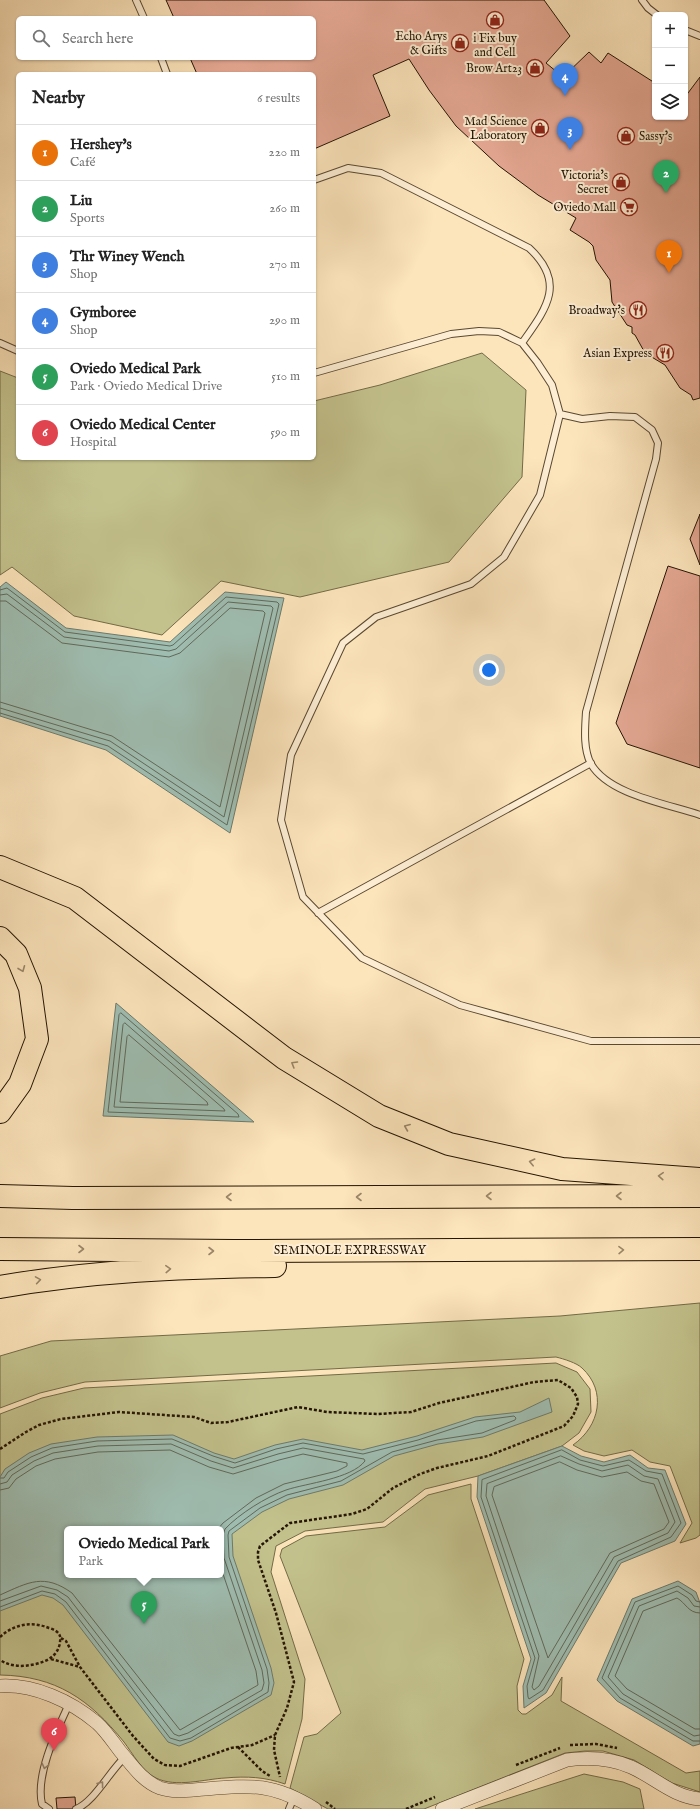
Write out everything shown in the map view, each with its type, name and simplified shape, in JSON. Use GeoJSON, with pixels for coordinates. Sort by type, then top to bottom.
{"type":"FeatureCollection","features":[{"type":"Feature","properties":{"kind":"highway"},"geometry":{"type":"LineString","coordinates":[[0,867],[75,898],[284,1058],[379,1116],[449,1144],[562,1169],[700,1179]]}},
{"type":"Feature","properties":{"kind":"highway"},"geometry":{"type":"LineString","coordinates":[[0,938],[16,954],[30,988],[37,1038],[20,1084],[0,1112]]}},
{"type":"Feature","properties":{"kind":"highway"},"geometry":{"type":"LineString","coordinates":[[0,1196],[81,1198],[700,1196]]}},
{"type":"Feature","properties":{"kind":"highway","name":"SEMINOLE EXPRESSWAY"},"geometry":{"type":"LineString","coordinates":[[0,1249],[582,1251],[700,1249]]}},
{"type":"Feature","properties":{"kind":"highway"},"geometry":{"type":"LineString","coordinates":[[0,1287],[40,1280],[116,1271],[218,1266],[448,1262],[582,1251]]}},
{"type":"Feature","properties":{"kind":"street"},"geometry":{"type":"LineString","coordinates":[[0,1686],[10,1685],[41,1691],[69,1704],[97,1724],[145,1780],[160,1788],[178,1791],[252,1786],[278,1790],[291,1803],[315,1809]]}},
{"type":"Feature","properties":{"kind":"street"},"geometry":{"type":"LineString","coordinates":[[442,1809],[567,1760],[584,1758],[600,1758],[631,1767],[668,1789],[700,1799]]}},
{"type":"Feature","properties":{"kind":"lane"},"geometry":{"type":"LineString","coordinates":[[136,0],[143,16]]}},
{"type":"Feature","properties":{"kind":"lane"},"geometry":{"type":"LineString","coordinates":[[642,0],[653,12]]}},
{"type":"Feature","properties":{"kind":"lane"},"geometry":{"type":"LineString","coordinates":[[688,31],[700,36]]}},
{"type":"Feature","properties":{"kind":"lane"},"geometry":{"type":"LineString","coordinates":[[161,60],[166,72]]}},
{"type":"Feature","properties":{"kind":"lane"},"geometry":{"type":"LineString","coordinates":[[316,179],[348,168],[381,173],[530,248],[541,259],[547,269],[550,280],[550,294],[540,317],[522,343]]}},
{"type":"Feature","properties":{"kind":"lane"},"geometry":{"type":"LineString","coordinates":[[316,373],[451,334],[479,331],[499,332],[522,343],[537,362],[552,385],[560,414],[540,495],[504,557],[471,584],[376,617],[343,643],[290,755],[281,820],[303,897],[362,958],[460,1005],[592,1041],[700,1041]]}},
{"type":"Feature","properties":{"kind":"lane"},"geometry":{"type":"LineString","coordinates":[[0,343],[16,350]]}},
{"type":"Feature","properties":{"kind":"lane"},"geometry":{"type":"LineString","coordinates":[[560,414],[582,419],[610,416],[635,417],[652,430],[658,443],[656,459],[586,712],[585,740],[591,763],[604,780],[627,793],[700,815]]}},
{"type":"Feature","properties":{"kind":"lane"},"geometry":{"type":"LineString","coordinates":[[318,913],[591,763]]}},
{"type":"Feature","properties":{"kind":"lane"},"geometry":{"type":"LineString","coordinates":[[49,1809],[42,1804],[40,1787],[46,1761],[58,1728],[69,1704]]}},
{"type":"Feature","properties":{"kind":"lane"},"geometry":{"type":"LineString","coordinates":[[76,1809],[91,1799],[114,1767],[125,1757]]}},
{"type":"Feature","properties":{"kind":"path"},"geometry":{"type":"LineString","coordinates":[[0,1449],[39,1425],[61,1419],[119,1412],[194,1417],[211,1423],[228,1422],[298,1407],[327,1412],[378,1414],[411,1412],[439,1403],[534,1382],[558,1380],[571,1388],[577,1397],[578,1404],[573,1416],[564,1426],[488,1456],[437,1468],[420,1474],[393,1488],[379,1501],[360,1512],[326,1519],[290,1523],[260,1546],[258,1560],[276,1613],[294,1682],[287,1708],[275,1735],[274,1750],[280,1777]]}},
{"type":"Feature","properties":{"kind":"path"},"geometry":{"type":"LineString","coordinates":[[0,1637],[5,1632],[17,1626],[34,1624],[54,1630],[66,1641],[80,1667],[133,1736],[154,1759],[165,1765],[180,1766],[231,1748],[252,1745],[275,1735]]}},
{"type":"Feature","properties":{"kind":"path"},"geometry":{"type":"LineString","coordinates":[[0,1660],[11,1665],[29,1666],[50,1659],[59,1647],[61,1638]]}},
{"type":"Feature","properties":{"kind":"path"},"geometry":{"type":"LineString","coordinates":[[50,1659],[80,1667]]}},
{"type":"Feature","properties":{"kind":"shaded area"},"geometry":{"type":"Polygon","coordinates":[[[482,353],[526,390],[522,477],[449,562],[300,597],[221,581],[162,635],[74,616],[12,567],[0,575],[0,371],[16,377],[16,460],[316,460],[316,401],[380,385],[482,353]]]}},
{"type":"Feature","properties":{"kind":"shaded area"},"geometry":{"type":"Polygon","coordinates":[[[700,1303],[700,1535],[696,1538],[680,1543],[692,1523],[670,1466],[650,1462],[632,1450],[604,1456],[584,1451],[573,1445],[589,1428],[594,1418],[597,1408],[597,1397],[595,1387],[590,1377],[580,1366],[556,1357],[85,1382],[40,1393],[0,1408],[0,1356],[51,1341],[560,1316],[700,1303]]]}},
{"type":"Feature","properties":{"kind":"shaded area"},"geometry":{"type":"Polygon","coordinates":[[[556,1363],[577,1372],[590,1389],[591,1412],[579,1433],[562,1446],[478,1476],[425,1489],[383,1522],[305,1531],[276,1546],[271,1572],[305,1679],[302,1719],[285,1784],[263,1778],[248,1777],[181,1783],[164,1781],[156,1778],[146,1771],[111,1727],[84,1702],[70,1693],[55,1685],[38,1680],[20,1676],[0,1675],[0,1414],[42,1398],[84,1388],[556,1363]]]}},
{"type":"Feature","properties":{"kind":"shaded area"},"geometry":{"type":"Polygon","coordinates":[[[471,1484],[471,1499],[524,1659],[517,1686],[518,1710],[522,1714],[526,1714],[552,1695],[562,1677],[561,1701],[686,1773],[700,1771],[700,1792],[672,1783],[634,1760],[603,1751],[565,1753],[424,1809],[328,1809],[290,1788],[304,1737],[317,1734],[341,1713],[280,1556],[282,1549],[306,1536],[385,1527],[428,1495],[471,1484]]]}},
{"type":"Feature","properties":{"kind":"shaded area"},"geometry":{"type":"Polygon","coordinates":[[[584,1774],[623,1782],[640,1789],[644,1809],[475,1809],[584,1774]]]}},
{"type":"Feature","properties":{"kind":"water"},"geometry":{"type":"Polygon","coordinates":[[[6,582],[66,628],[170,642],[225,592],[284,598],[230,833],[106,750],[0,716],[0,587],[6,582]]]}},
{"type":"Feature","properties":{"kind":"water"},"geometry":{"type":"Polygon","coordinates":[[[116,1003],[254,1122],[103,1116],[116,1003]]]}},
{"type":"Feature","properties":{"kind":"water"},"geometry":{"type":"Polygon","coordinates":[[[549,1398],[552,1412],[483,1437],[438,1444],[394,1456],[343,1485],[289,1499],[262,1512],[232,1534],[233,1556],[271,1668],[274,1683],[271,1695],[192,1741],[179,1746],[168,1742],[63,1605],[53,1598],[42,1595],[0,1611],[0,1477],[5,1469],[29,1453],[51,1444],[97,1437],[173,1435],[214,1453],[234,1459],[275,1445],[303,1439],[362,1450],[417,1436],[475,1417],[520,1412],[549,1398]]]}},
{"type":"Feature","properties":{"kind":"water"},"geometry":{"type":"Polygon","coordinates":[[[562,1446],[581,1456],[604,1462],[630,1455],[648,1468],[665,1470],[686,1524],[675,1541],[621,1563],[546,1693],[524,1708],[523,1686],[531,1659],[477,1497],[478,1476],[562,1446]]]}},
{"type":"Feature","properties":{"kind":"water"},"geometry":{"type":"Polygon","coordinates":[[[678,1581],[696,1592],[700,1603],[700,1744],[693,1746],[617,1701],[597,1680],[632,1599],[678,1581]]]}},
{"type":"Feature","properties":{"kind":"building","name":"Oviedo Mall"},"geometry":{"type":"Polygon","coordinates":[[[166,0],[544,0],[570,36],[546,63],[563,77],[589,52],[601,63],[608,53],[652,81],[652,120],[688,120],[688,93],[700,77],[700,398],[693,400],[691,395],[680,388],[665,365],[645,353],[635,335],[632,333],[632,327],[627,325],[612,302],[610,280],[596,260],[593,246],[570,230],[576,218],[538,195],[499,166],[456,126],[429,90],[409,59],[373,75],[390,116],[316,148],[316,72],[196,72],[191,60],[316,60],[316,16],[173,16],[166,0]]]}},
{"type":"Feature","properties":{"kind":"building"},"geometry":{"type":"Polygon","coordinates":[[[700,514],[700,565],[690,539],[700,514]]]}},
{"type":"Feature","properties":{"kind":"building"},"geometry":{"type":"Polygon","coordinates":[[[668,566],[700,576],[700,768],[627,744],[616,723],[668,566]]]}},
{"type":"Feature","properties":{"kind":"building"},"geometry":{"type":"Polygon","coordinates":[[[75,1797],[76,1809],[57,1809],[56,1798],[75,1797]]]}},
{"type":"Feature","properties":{"kind":"place","name":"i Fix buy and Cell"},"geometry":{"type":"Point","coordinates":[495,20]}},
{"type":"Feature","properties":{"kind":"place","name":"Echo Arys & Gifts"},"geometry":{"type":"Point","coordinates":[460,43]}},
{"type":"Feature","properties":{"kind":"place","name":"Brow Art23"},"geometry":{"type":"Point","coordinates":[535,68]}},
{"type":"Feature","properties":{"kind":"place","name":"Gymboree"},"geometry":{"type":"Point","coordinates":[565,96]}},
{"type":"Feature","properties":{"kind":"place","name":"Mad Science Laboratory"},"geometry":{"type":"Point","coordinates":[540,128]}},
{"type":"Feature","properties":{"kind":"place","name":"Sassy's"},"geometry":{"type":"Point","coordinates":[626,136]}},
{"type":"Feature","properties":{"kind":"place","name":"Thr Winey Wench"},"geometry":{"type":"Point","coordinates":[570,150]}},
{"type":"Feature","properties":{"kind":"place","name":"Victoria's Secret"},"geometry":{"type":"Point","coordinates":[621,182]}},
{"type":"Feature","properties":{"kind":"place","name":"Liu"},"geometry":{"type":"Point","coordinates":[666,193]}},
{"type":"Feature","properties":{"kind":"place","name":"Oviedo Mall"},"geometry":{"type":"Point","coordinates":[629,207]}},
{"type":"Feature","properties":{"kind":"place","name":"Hershey's"},"geometry":{"type":"Point","coordinates":[669,273]}},
{"type":"Feature","properties":{"kind":"place","name":"Broadway's"},"geometry":{"type":"Point","coordinates":[638,310]}},
{"type":"Feature","properties":{"kind":"place","name":"Asian Express"},"geometry":{"type":"Point","coordinates":[665,353]}},
{"type":"Feature","properties":{"kind":"place","name":"Oviedo Medical Park"},"geometry":{"type":"Point","coordinates":[144,1624]}},
{"type":"Feature","properties":{"kind":"place","name":"Oviedo Medical Center"},"geometry":{"type":"Point","coordinates":[54,1751]}}]}
